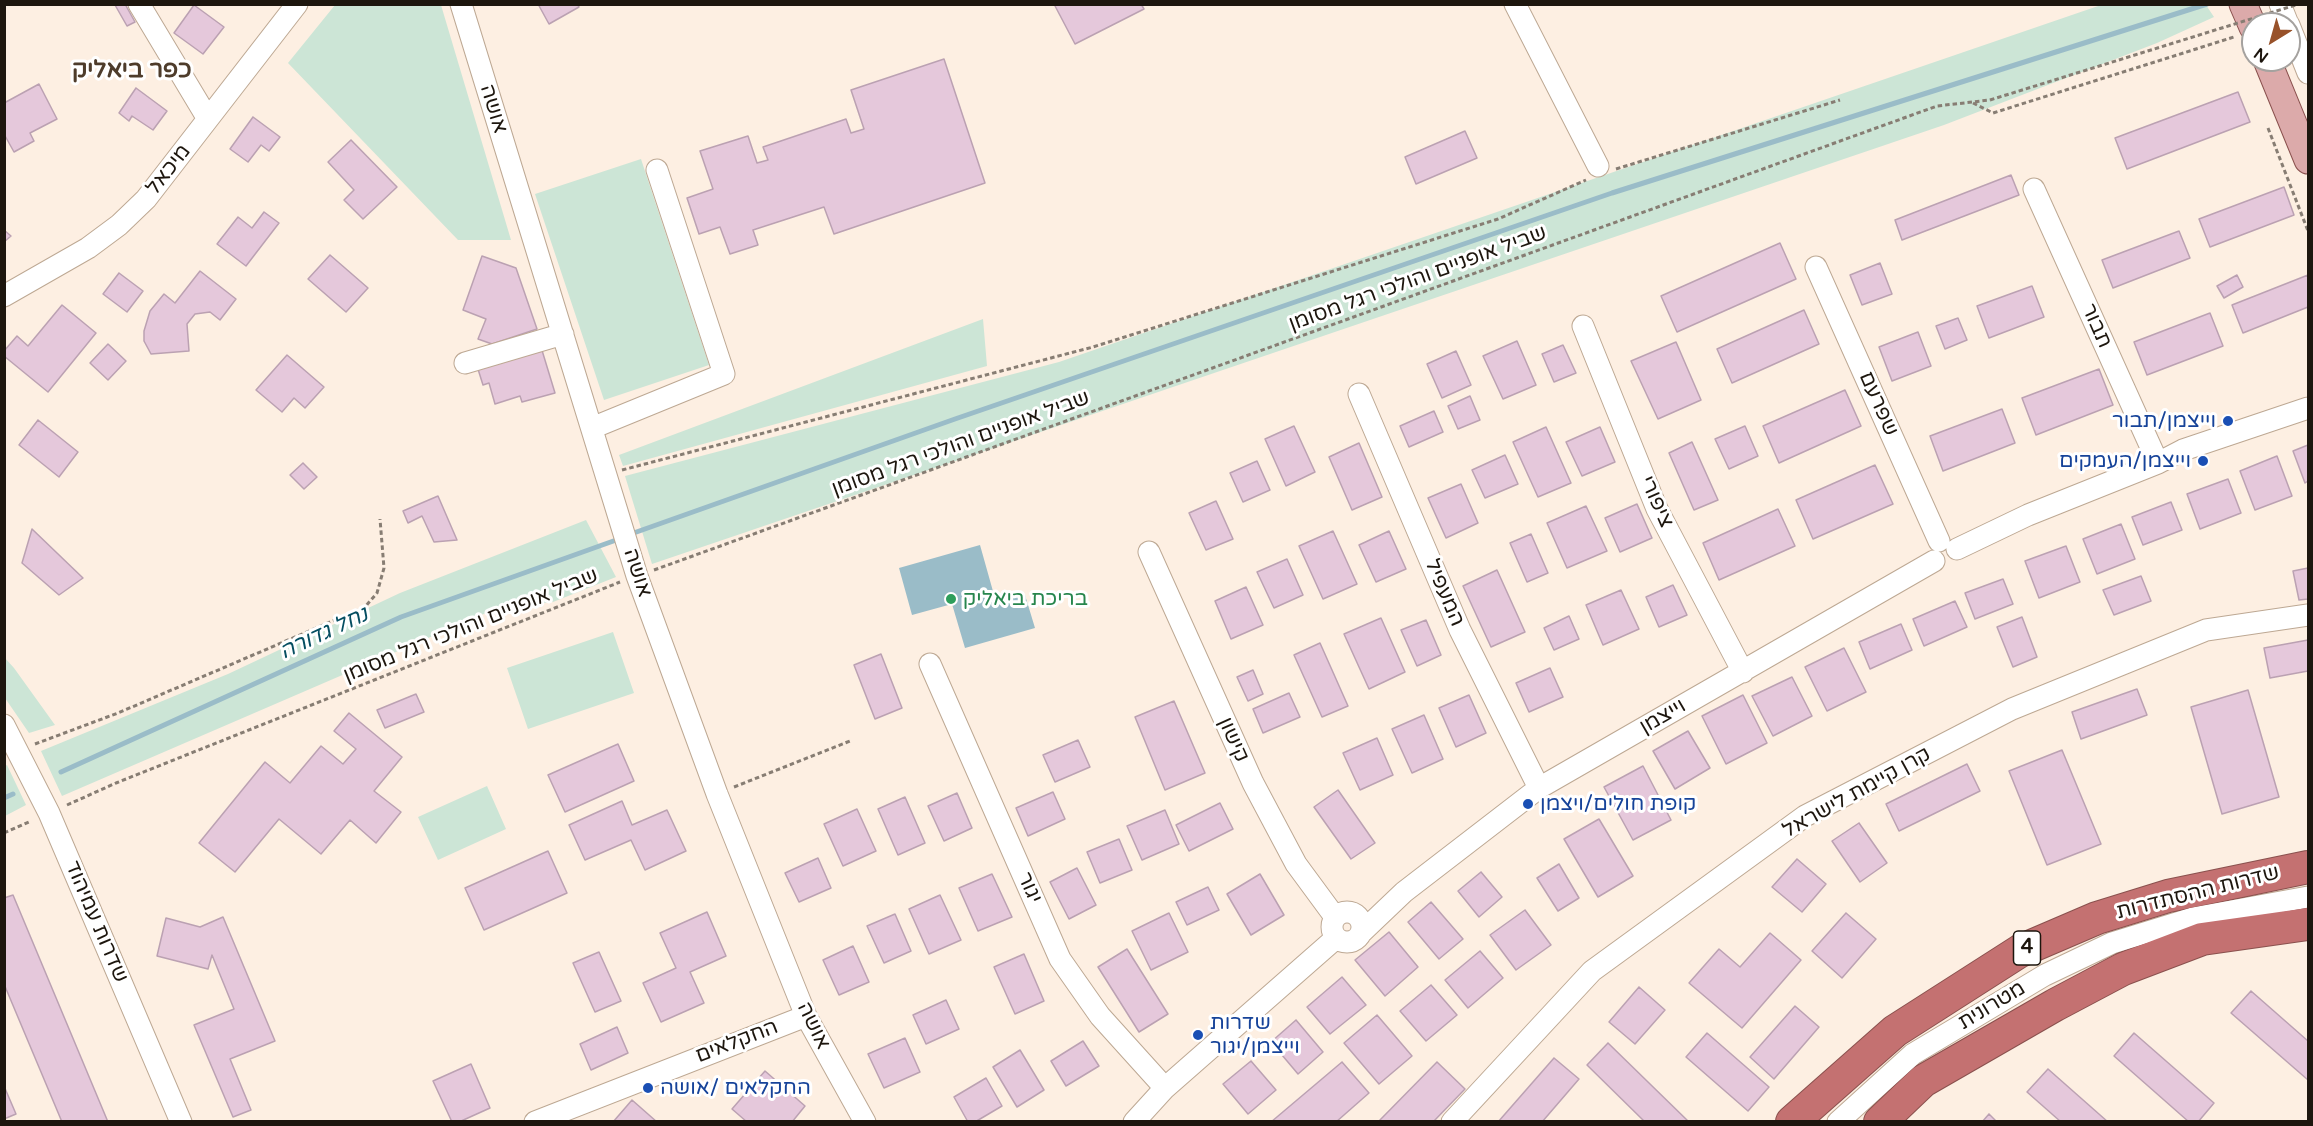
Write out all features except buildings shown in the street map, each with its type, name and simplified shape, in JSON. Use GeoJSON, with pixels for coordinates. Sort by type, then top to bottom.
{"type":"FeatureCollection","features":[{"type":"Feature","properties":{"kind":"highway","name":"שדרות ההסתדרות"},"geometry":{"type":"LineString","coordinates":[[1792,1122],[1895,1031],[2020,951],[2097,918],[2168,896],[2308,867]]}},
{"type":"Feature","properties":{"kind":"highway"},"geometry":{"type":"LineString","coordinates":[[1880,1122],[1923,1082],[2055,1005],[2123,969],[2202,939],[2308,924]]}},
{"type":"Feature","properties":{"kind":"main road"},"geometry":{"type":"LineString","coordinates":[[2272,72],[2307,147]]}},
{"type":"Feature","properties":{"kind":"street"},"geometry":{"type":"LineString","coordinates":[[139,4],[208,119]]}},
{"type":"Feature","properties":{"kind":"street","name":"מיכאל"},"geometry":{"type":"LineString","coordinates":[[4,296],[55,269],[119,225],[146,199],[297,4]]}},
{"type":"Feature","properties":{"kind":"street","name":"אושה"},"geometry":{"type":"LineString","coordinates":[[461,4],[637,576],[717,794],[806,1016],[865,1122]]}},
{"type":"Feature","properties":{"kind":"street"},"geometry":{"type":"LineString","coordinates":[[1515,4],[1598,166]]}},
{"type":"Feature","properties":{"kind":"street"},"geometry":{"type":"LineString","coordinates":[[2301,55],[2308,73]]}},
{"type":"Feature","properties":{"kind":"street"},"geometry":{"type":"LineString","coordinates":[[2285,102],[2293,111],[2308,120]]}},
{"type":"Feature","properties":{"kind":"street"},"geometry":{"type":"LineString","coordinates":[[592,428],[724,374],[657,170]]}},
{"type":"Feature","properties":{"kind":"street","name":"תבור"},"geometry":{"type":"LineString","coordinates":[[2034,189],[2158,463]]}},
{"type":"Feature","properties":{"kind":"street","name":"שפרעם"},"geometry":{"type":"LineString","coordinates":[[1816,267],[1943,550]]}},
{"type":"Feature","properties":{"kind":"street","name":"ציפורי"},"geometry":{"type":"LineString","coordinates":[[1583,326],[1657,509],[1743,672]]}},
{"type":"Feature","properties":{"kind":"street"},"geometry":{"type":"LineString","coordinates":[[465,363],[563,334]]}},
{"type":"Feature","properties":{"kind":"street","name":"המעפיל"},"geometry":{"type":"LineString","coordinates":[[1359,394],[1460,630],[1539,788]]}},
{"type":"Feature","properties":{"kind":"street","name":"וייצמן"},"geometry":{"type":"LineString","coordinates":[[1340,922],[1351,942],[1404,892],[1539,788],[1743,672],[1943,550],[2158,463],[2183,450],[2308,408]]}},
{"type":"Feature","properties":{"kind":"street","name":"קישון"},"geometry":{"type":"LineString","coordinates":[[1149,552],[1253,783],[1296,864],[1340,922]]}},
{"type":"Feature","properties":{"kind":"street","name":"קרן קיימת לישראל"},"geometry":{"type":"LineString","coordinates":[[1452,1122],[1592,970],[1805,816],[2012,709],[2206,630],[2308,615]]}},
{"type":"Feature","properties":{"kind":"street","name":"יגור"},"geometry":{"type":"LineString","coordinates":[[930,664],[1060,958],[1100,1016],[1165,1088]]}},
{"type":"Feature","properties":{"kind":"street","name":"שדרות עמיהוד"},"geometry":{"type":"LineString","coordinates":[[4,725],[19,750],[49,813],[181,1122]]}},
{"type":"Feature","properties":{"kind":"street","name":"וייצמן"},"geometry":{"type":"LineString","coordinates":[[1134,1122],[1165,1088],[1340,922],[1404,892]]}},
{"type":"Feature","properties":{"kind":"street","name":"מטרונית"},"geometry":{"type":"LineString","coordinates":[[1838,1122],[1913,1054],[2045,975],[2112,943],[2193,918],[2308,897]]}},
{"type":"Feature","properties":{"kind":"street","name":"החקלאים"},"geometry":{"type":"LineString","coordinates":[[535,1122],[806,1016]]}},
{"type":"Feature","properties":{"kind":"path","name":"שביל אופניים והולכי רגל מסומן"},"geometry":{"type":"LineString","coordinates":[[4,833],[116,783],[637,576],[1936,106],[1990,100],[2299,4]]}},
{"type":"Feature","properties":{"kind":"path"},"geometry":{"type":"LineString","coordinates":[[1971,102],[1993,113],[2241,33]]}},
{"type":"Feature","properties":{"kind":"path"},"geometry":{"type":"LineString","coordinates":[[606,474],[1093,347],[1215,311],[1498,219],[1584,182],[1598,166],[1618,169],[1840,100]]}},
{"type":"Feature","properties":{"kind":"path"},"geometry":{"type":"LineString","coordinates":[[19,750],[118,713],[365,607],[377,593],[384,568],[380,519]]}},
{"type":"Feature","properties":{"kind":"path"},"geometry":{"type":"LineString","coordinates":[[717,794],[850,741]]}},
{"type":"Feature","properties":{"kind":"green space"},"geometry":{"type":"Polygon","coordinates":[[[2104,4],[2206,5],[2214,17],[2157,43],[1944,125],[652,564],[625,476],[1059,362],[2104,4]]]}},
{"type":"Feature","properties":{"kind":"green space"},"geometry":{"type":"Polygon","coordinates":[[[335,5],[441,5],[511,240],[458,240],[288,63],[335,5]]]}},
{"type":"Feature","properties":{"kind":"green space"},"geometry":{"type":"Polygon","coordinates":[[[641,159],[709,365],[604,400],[535,194],[641,159]]]}},
{"type":"Feature","properties":{"kind":"green space"},"geometry":{"type":"Polygon","coordinates":[[[983,319],[987,366],[623,466],[619,455],[983,319]]]}},
{"type":"Feature","properties":{"kind":"green space"},"geometry":{"type":"Polygon","coordinates":[[[586,520],[616,577],[553,602],[500,607],[62,796],[41,751],[228,674],[400,593],[586,520]]]}},
{"type":"Feature","properties":{"kind":"green space"},"geometry":{"type":"Polygon","coordinates":[[[613,632],[634,693],[528,729],[507,668],[613,632]]]}},
{"type":"Feature","properties":{"kind":"green space"},"geometry":{"type":"Polygon","coordinates":[[[5,658],[55,725],[29,733],[5,698],[5,658]]]}},
{"type":"Feature","properties":{"kind":"green space"},"geometry":{"type":"Polygon","coordinates":[[[7,765],[26,805],[5,816],[5,766],[7,765]]]}},
{"type":"Feature","properties":{"kind":"green space"},"geometry":{"type":"Polygon","coordinates":[[[487,786],[506,829],[438,860],[418,817],[487,786]]]}},
{"type":"Feature","properties":{"kind":"water","name":"בריכת ביאליק"},"geometry":{"type":"Polygon","coordinates":[[[980,545],[996,602],[1025,595],[1035,628],[965,648],[952,604],[912,615],[899,568],[980,545]]]}},
{"type":"Feature","properties":{"kind":"waterway"},"geometry":{"type":"LineString","coordinates":[[628,535],[955,419],[1612,193],[2207,4]]}},
{"type":"Feature","properties":{"kind":"waterway","name":"נחל גדורה"},"geometry":{"type":"LineString","coordinates":[[61,772],[401,617],[619,539]]}},
{"type":"Feature","properties":{"kind":"waterway","name":"נחל גדורה"},"geometry":{"type":"LineString","coordinates":[[4,798],[13,794]]}},
{"type":"Feature","properties":{"kind":"place","name":"וייצמן/תבור"},"geometry":{"type":"Point","coordinates":[2228,421]}},
{"type":"Feature","properties":{"kind":"place","name":"וייצמן/העמקים"},"geometry":{"type":"Point","coordinates":[2203,461]}},
{"type":"Feature","properties":{"kind":"place","name":"בריכת ביאליק"},"geometry":{"type":"Point","coordinates":[951,599]}},
{"type":"Feature","properties":{"kind":"place","name":"קופת חולים/ויצמן"},"geometry":{"type":"Point","coordinates":[1528,804]}},
{"type":"Feature","properties":{"kind":"place","name":"שדרות וייצמן/יגור"},"geometry":{"type":"Point","coordinates":[1198,1035]}},
{"type":"Feature","properties":{"kind":"place","name":"החקלאים /אושה"},"geometry":{"type":"Point","coordinates":[648,1088]}},
{"type":"Feature","properties":{"kind":"district","name":"כפר ביאליק"},"geometry":{"type":"Point","coordinates":[132,71]}}]}
